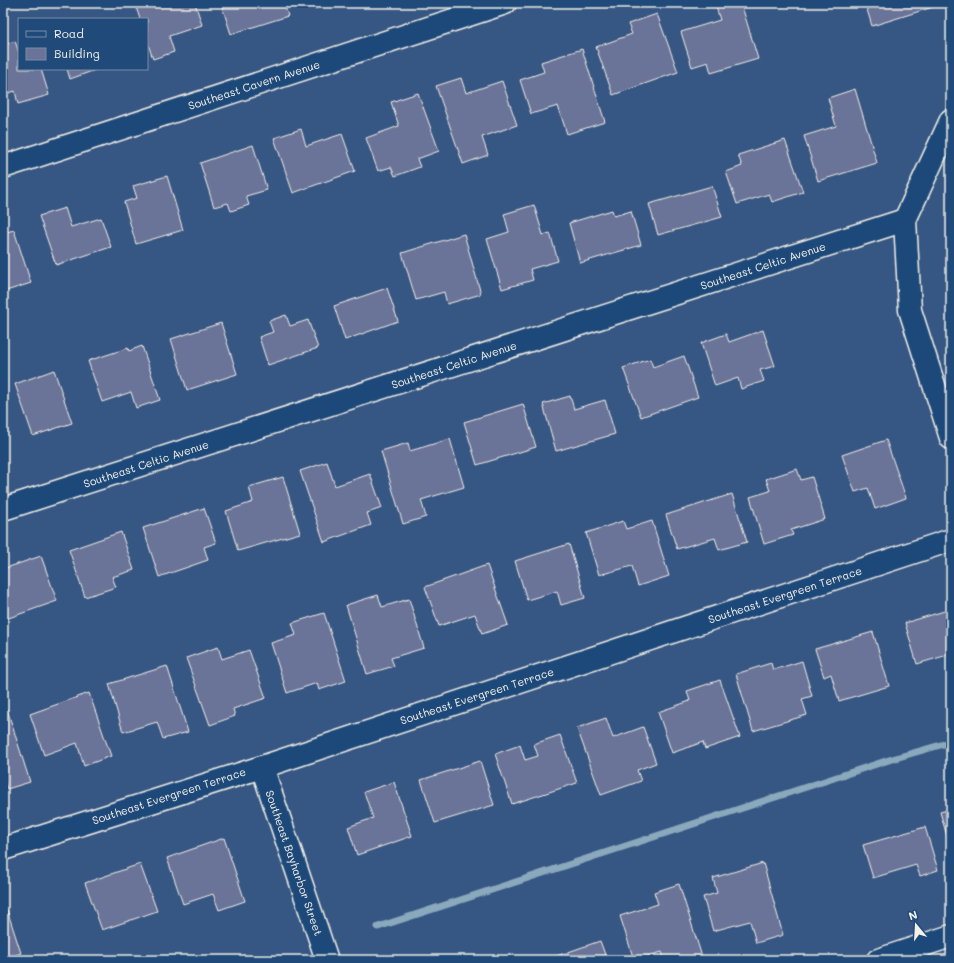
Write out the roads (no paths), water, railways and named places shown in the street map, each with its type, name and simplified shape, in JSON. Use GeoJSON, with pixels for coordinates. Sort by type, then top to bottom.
{"type":"FeatureCollection","features":[{"type":"Feature","properties":{"kind":"street","name":"Southeast Cavern Avenue"},"geometry":{"type":"LineString","coordinates":[[3,167],[505,3]]}},
{"type":"Feature","properties":{"kind":"street"},"geometry":{"type":"LineString","coordinates":[[951,120],[905,220],[910,310],[951,438]]}},
{"type":"Feature","properties":{"kind":"street","name":"Southeast Celtic Avenue"},"geometry":{"type":"LineString","coordinates":[[3,509],[905,220]]}},
{"type":"Feature","properties":{"kind":"street","name":"Southeast Evergreen Terrace"},"geometry":{"type":"LineString","coordinates":[[3,849],[262,767],[951,540]]}},
{"type":"Feature","properties":{"kind":"street","name":"Southeast Bayharbor Street"},"geometry":{"type":"LineString","coordinates":[[262,767],[327,960]]}},
{"type":"Feature","properties":{"kind":"street"},"geometry":{"type":"LineString","coordinates":[[878,960],[951,936]]}},
{"type":"Feature","properties":{"kind":"waterway"},"geometry":{"type":"LineString","coordinates":[[378,927],[892,759],[951,742]]}}]}
